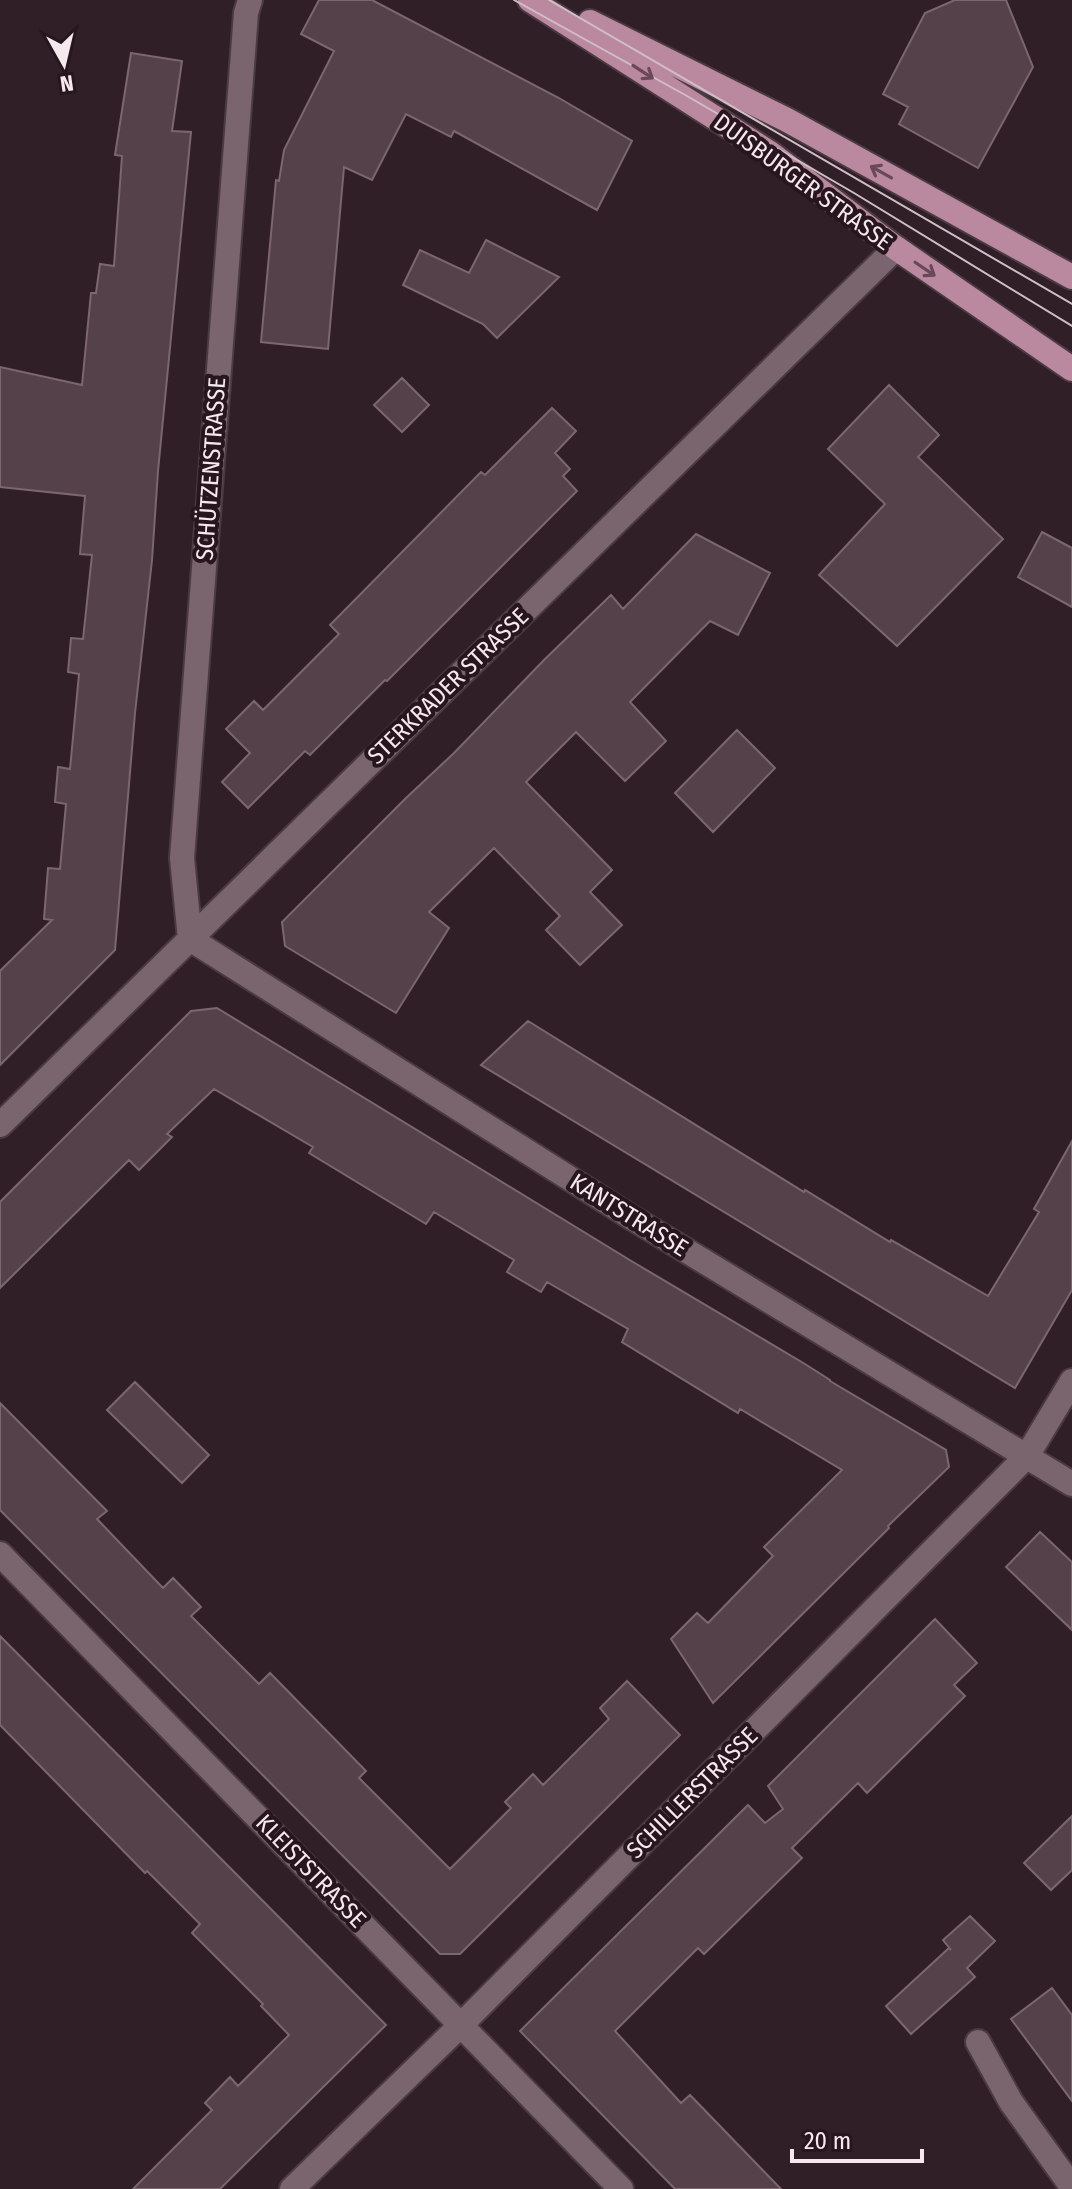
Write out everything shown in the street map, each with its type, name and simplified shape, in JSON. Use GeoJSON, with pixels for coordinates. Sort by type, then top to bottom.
{"type":"FeatureCollection","features":[{"type":"Feature","properties":{"kind":"main road","name":"DUISBURGER STRASSE"},"geometry":{"type":"LineString","coordinates":[[530,0],[770,153],[896,248],[1072,369]]}},
{"type":"Feature","properties":{"kind":"main road","name":"DUISBURGER STRASSE"},"geometry":{"type":"LineString","coordinates":[[545,0],[787,120],[1072,277]]}},
{"type":"Feature","properties":{"kind":"street","name":"SCHÜTZENSTRASSE"},"geometry":{"type":"LineString","coordinates":[[190,939],[182,858],[246,13],[250,0]]}},
{"type":"Feature","properties":{"kind":"street","name":"STERKRADER STRASSE"},"geometry":{"type":"LineString","coordinates":[[0,1125],[896,248]]}},
{"type":"Feature","properties":{"kind":"street","name":"KANTSTRASSE"},"geometry":{"type":"LineString","coordinates":[[190,939],[634,1219],[1072,1484]]}},
{"type":"Feature","properties":{"kind":"street","name":"SCHILLERSTRASSE"},"geometry":{"type":"LineString","coordinates":[[292,2189],[462,2024],[1027,1456],[1072,1381]]}},
{"type":"Feature","properties":{"kind":"street","name":"KLEISTSTRASSE"},"geometry":{"type":"LineString","coordinates":[[0,1554],[621,2189]]}},
{"type":"Feature","properties":{"kind":"street"},"geometry":{"type":"LineString","coordinates":[[978,2042],[1011,2102],[1072,2187]]}},
{"type":"Feature","properties":{"kind":"building"},"geometry":{"type":"Polygon","coordinates":[[[319,0],[372,0],[559,98],[632,141],[597,210],[454,131],[451,137],[406,114],[372,180],[344,167],[328,349],[261,342],[276,180],[279,181],[284,150],[334,51],[301,34],[319,0]]]}},
{"type":"Feature","properties":{"kind":"building"},"geometry":{"type":"Polygon","coordinates":[[[955,0],[1006,0],[1033,67],[978,168],[899,124],[908,107],[883,94],[925,13],[955,0]]]}},
{"type":"Feature","properties":{"kind":"building"},"geometry":{"type":"Polygon","coordinates":[[[131,53],[182,61],[172,131],[191,132],[115,950],[0,1065],[0,971],[52,920],[44,919],[48,868],[60,869],[66,804],[55,802],[58,767],[70,769],[79,674],[68,672],[71,638],[83,639],[92,555],[80,554],[85,496],[0,487],[0,367],[82,385],[91,293],[96,293],[100,264],[114,266],[122,156],[115,155],[131,53]]]}},
{"type":"Feature","properties":{"kind":"building"},"geometry":{"type":"Polygon","coordinates":[[[486,240],[559,277],[497,338],[483,324],[403,285],[420,250],[469,273],[486,240]]]}},
{"type":"Feature","properties":{"kind":"building"},"geometry":{"type":"Polygon","coordinates":[[[402,378],[429,405],[402,432],[374,405],[402,378]]]}},
{"type":"Feature","properties":{"kind":"building"},"geometry":{"type":"Polygon","coordinates":[[[889,385],[939,435],[918,457],[1003,539],[897,646],[819,575],[885,504],[828,449],[889,385]]]}},
{"type":"Feature","properties":{"kind":"building"},"geometry":{"type":"Polygon","coordinates":[[[552,408],[576,431],[555,453],[570,469],[563,476],[577,491],[387,681],[310,755],[305,751],[248,808],[222,782],[250,753],[226,729],[254,701],[263,710],[339,634],[330,625],[481,472],[485,475],[552,408]]]}},
{"type":"Feature","properties":{"kind":"building"},"geometry":{"type":"Polygon","coordinates":[[[1042,532],[1072,548],[1072,607],[1018,577],[1042,532]]]}},
{"type":"Feature","properties":{"kind":"building"},"geometry":{"type":"Polygon","coordinates":[[[696,534],[770,573],[738,635],[710,621],[630,702],[666,741],[625,781],[576,732],[526,782],[612,870],[590,892],[622,925],[580,965],[546,930],[560,916],[494,848],[429,912],[449,928],[396,1013],[285,946],[282,922],[611,595],[623,609],[696,534]]]}},
{"type":"Feature","properties":{"kind":"building"},"geometry":{"type":"Polygon","coordinates":[[[737,730],[775,768],[713,832],[675,793],[737,730]]]}},
{"type":"Feature","properties":{"kind":"building"},"geometry":{"type":"Polygon","coordinates":[[[217,1008],[946,1450],[949,1467],[713,1703],[671,1639],[697,1613],[708,1623],[773,1556],[764,1547],[842,1470],[740,1409],[738,1413],[622,1342],[628,1329],[547,1282],[541,1292],[507,1272],[514,1260],[434,1212],[426,1224],[309,1153],[313,1147],[214,1089],[167,1134],[172,1137],[139,1170],[129,1160],[0,1288],[0,1202],[191,1011],[217,1008]]]}},
{"type":"Feature","properties":{"kind":"building"},"geometry":{"type":"Polygon","coordinates":[[[528,1021],[804,1192],[988,1296],[1039,1212],[1034,1209],[1072,1141],[1072,1290],[1015,1388],[481,1065],[528,1021]]]}},
{"type":"Feature","properties":{"kind":"building"},"geometry":{"type":"Polygon","coordinates":[[[135,1382],[209,1455],[182,1483],[107,1410],[135,1382]]]}},
{"type":"Feature","properties":{"kind":"building"},"geometry":{"type":"Polygon","coordinates":[[[0,1403],[107,1511],[97,1519],[163,1588],[173,1578],[201,1607],[191,1616],[259,1684],[270,1673],[366,1771],[359,1778],[450,1869],[511,1808],[505,1802],[533,1774],[543,1785],[609,1719],[600,1708],[627,1681],[680,1735],[460,1954],[440,1954],[0,1510],[0,1403]]]}},
{"type":"Feature","properties":{"kind":"building"},"geometry":{"type":"Polygon","coordinates":[[[1040,1532],[1072,1562],[1072,1630],[1006,1567],[1040,1532]]]}},
{"type":"Feature","properties":{"kind":"building"},"geometry":{"type":"Polygon","coordinates":[[[935,1619],[977,1663],[954,1685],[965,1696],[867,1793],[858,1783],[792,1848],[802,1858],[704,1954],[698,1948],[615,2031],[681,2103],[690,2095],[781,2189],[675,2189],[520,2031],[748,1805],[765,1823],[783,1809],[768,1786],[935,1619]]]}},
{"type":"Feature","properties":{"kind":"building"},"geometry":{"type":"Polygon","coordinates":[[[0,1636],[386,2025],[220,2189],[133,2189],[212,2110],[205,2103],[230,2077],[238,2086],[289,2035],[261,2006],[263,2004],[192,1933],[200,1924],[147,1871],[145,1873],[0,1725],[0,1636]]]}},
{"type":"Feature","properties":{"kind":"building"},"geometry":{"type":"Polygon","coordinates":[[[1072,1816],[1072,1870],[1051,1890],[1024,1863],[1072,1816]]]}},
{"type":"Feature","properties":{"kind":"building"},"geometry":{"type":"Polygon","coordinates":[[[970,1916],[995,1941],[967,1968],[975,1977],[911,2034],[886,2006],[949,1948],[951,1950],[943,1940],[970,1916]]]}},
{"type":"Feature","properties":{"kind":"building"},"geometry":{"type":"Polygon","coordinates":[[[1052,1988],[1072,2015],[1072,2101],[1011,2019],[1052,1988]]]}},
{"type":"Feature","properties":{"kind":"tram line"},"geometry":{"type":"LineString","coordinates":[[514,0],[854,193],[1072,326]]}},
{"type":"Feature","properties":{"kind":"tram line"},"geometry":{"type":"LineString","coordinates":[[549,0],[1072,304]]}}]}
